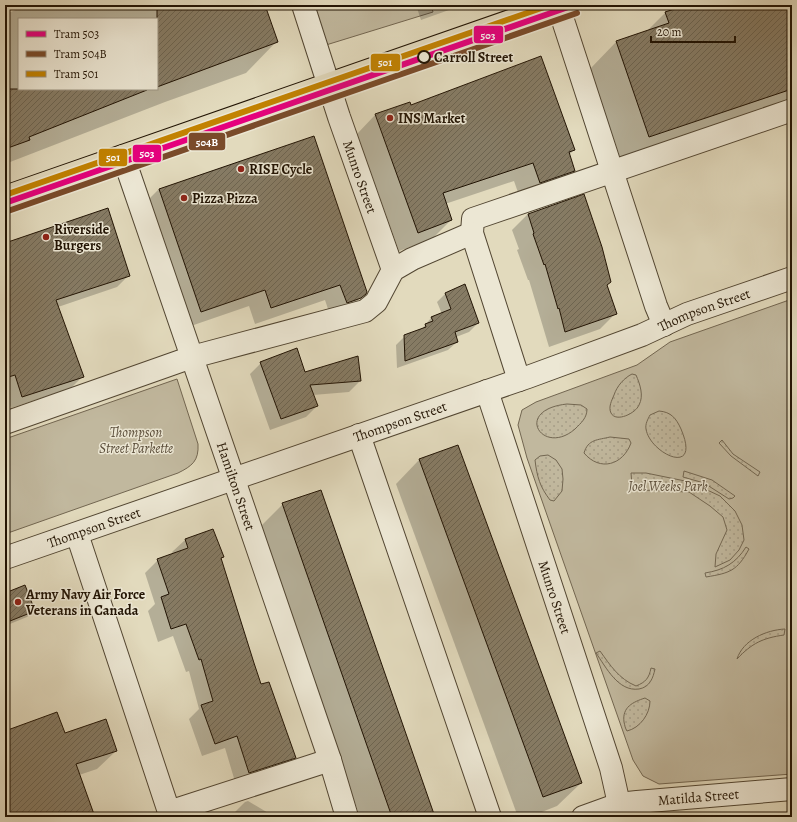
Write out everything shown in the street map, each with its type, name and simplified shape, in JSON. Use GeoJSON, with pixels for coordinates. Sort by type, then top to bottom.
{"type":"FeatureCollection","features":[{"type":"Feature","properties":{"kind":"main road"},"geometry":{"type":"LineString","coordinates":[[5,197],[328,83],[557,5]]}},
{"type":"Feature","properties":{"kind":"street","name":"Munro Street"},"geometry":{"type":"LineString","coordinates":[[303,5],[328,83],[393,270]]}},
{"type":"Feature","properties":{"kind":"street"},"geometry":{"type":"LineString","coordinates":[[557,5],[656,306],[664,325]]}},
{"type":"Feature","properties":{"kind":"street"},"geometry":{"type":"LineString","coordinates":[[519,380],[472,232],[473,219],[792,110]]}},
{"type":"Feature","properties":{"kind":"street","name":"Hamilton Street"},"geometry":{"type":"LineString","coordinates":[[123,156],[330,760],[347,817]]}},
{"type":"Feature","properties":{"kind":"street"},"geometry":{"type":"LineString","coordinates":[[5,423],[192,357],[365,311],[376,302],[393,270],[412,259],[472,232]]}},
{"type":"Feature","properties":{"kind":"street","name":"Thompson Street"},"geometry":{"type":"LineString","coordinates":[[5,558],[519,380],[642,335],[686,314],[792,278]]}},
{"type":"Feature","properties":{"kind":"street","name":"Munro Street"},"geometry":{"type":"LineString","coordinates":[[487,391],[609,762],[619,804]]}},
{"type":"Feature","properties":{"kind":"street"},"geometry":{"type":"LineString","coordinates":[[359,435],[490,817]]}},
{"type":"Feature","properties":{"kind":"street"},"geometry":{"type":"LineString","coordinates":[[77,534],[169,812],[330,760]]}},
{"type":"Feature","properties":{"kind":"street","name":"Matilda Street"},"geometry":{"type":"LineString","coordinates":[[584,817],[619,804],[792,789]]}},
{"type":"Feature","properties":{"kind":"green space"},"geometry":{"type":"Polygon","coordinates":[[[312,5],[431,5],[433,12],[326,45],[312,5]]]}},
{"type":"Feature","properties":{"kind":"green space","name":"Joel Weeks Park"},"geometry":{"type":"Polygon","coordinates":[[[792,299],[792,774],[659,784],[643,776],[633,760],[527,458],[518,425],[522,410],[536,402],[637,365],[670,342],[792,299]]]}},
{"type":"Feature","properties":{"kind":"green space"},"geometry":{"type":"Polygon","coordinates":[[[632,374],[636,375],[640,386],[641,398],[639,405],[634,411],[626,416],[614,416],[611,413],[610,408],[615,392],[621,383],[632,374]]]}},
{"type":"Feature","properties":{"kind":"green space","name":"Thompson Street Parkette"},"geometry":{"type":"Polygon","coordinates":[[[177,379],[198,444],[196,459],[191,465],[178,473],[5,534],[5,439],[177,379]]]}},
{"type":"Feature","properties":{"kind":"green space"},"geometry":{"type":"Polygon","coordinates":[[[567,404],[581,405],[587,409],[583,420],[575,429],[563,436],[553,438],[544,435],[538,429],[537,422],[541,414],[550,408],[567,404]]]}},
{"type":"Feature","properties":{"kind":"green space"},"geometry":{"type":"Polygon","coordinates":[[[659,411],[673,416],[681,429],[686,444],[685,453],[680,457],[673,457],[664,453],[650,438],[646,429],[647,422],[650,415],[659,411]]]}},
{"type":"Feature","properties":{"kind":"green space"},"geometry":{"type":"Polygon","coordinates":[[[610,437],[629,439],[631,443],[623,457],[617,461],[604,464],[597,463],[584,453],[588,445],[594,441],[610,437]]]}},
{"type":"Feature","properties":{"kind":"green space"},"geometry":{"type":"Polygon","coordinates":[[[722,440],[733,454],[760,472],[758,476],[731,456],[719,443],[722,440]]]}},
{"type":"Feature","properties":{"kind":"green space"},"geometry":{"type":"Polygon","coordinates":[[[548,455],[556,460],[562,469],[562,491],[554,501],[550,500],[541,486],[535,460],[540,456],[548,455]]]}},
{"type":"Feature","properties":{"kind":"green space"},"geometry":{"type":"Polygon","coordinates":[[[684,471],[712,480],[735,496],[729,499],[704,483],[683,477],[684,471]]]}},
{"type":"Feature","properties":{"kind":"green space"},"geometry":{"type":"Polygon","coordinates":[[[631,473],[646,473],[690,482],[720,496],[735,511],[742,525],[744,540],[739,550],[730,560],[715,567],[716,554],[727,530],[723,517],[689,492],[641,490],[632,485],[631,473]]]}},
{"type":"Feature","properties":{"kind":"green space"},"geometry":{"type":"Polygon","coordinates":[[[746,547],[749,549],[745,556],[732,570],[706,577],[705,573],[724,568],[729,565],[742,553],[746,547]]]}},
{"type":"Feature","properties":{"kind":"green space"},"geometry":{"type":"Polygon","coordinates":[[[785,629],[784,635],[758,642],[737,659],[744,646],[756,637],[770,631],[785,629]]]}},
{"type":"Feature","properties":{"kind":"green space"},"geometry":{"type":"Polygon","coordinates":[[[600,651],[620,676],[636,686],[646,679],[651,668],[655,669],[650,682],[643,688],[639,689],[625,687],[613,677],[604,665],[596,653],[600,651]]]}},
{"type":"Feature","properties":{"kind":"green space"},"geometry":{"type":"Polygon","coordinates":[[[645,698],[650,701],[650,706],[646,715],[640,724],[627,731],[624,722],[625,712],[633,703],[645,698]]]}},
{"type":"Feature","properties":{"kind":"building"},"geometry":{"type":"Polygon","coordinates":[[[157,5],[265,5],[278,42],[158,87],[157,5]]]}},
{"type":"Feature","properties":{"kind":"building"},"geometry":{"type":"Polygon","coordinates":[[[687,5],[792,5],[792,89],[649,137],[616,41],[669,23],[665,12],[687,5]]]}},
{"type":"Feature","properties":{"kind":"building"},"geometry":{"type":"Polygon","coordinates":[[[541,56],[575,150],[569,152],[575,171],[540,183],[533,163],[443,193],[452,220],[418,233],[375,114],[410,102],[411,105],[541,56]]]}},
{"type":"Feature","properties":{"kind":"building"},"geometry":{"type":"Polygon","coordinates":[[[5,89],[147,90],[29,137],[30,140],[5,149],[5,89]]]}},
{"type":"Feature","properties":{"kind":"building"},"geometry":{"type":"Polygon","coordinates":[[[314,136],[367,292],[366,294],[361,298],[347,303],[340,285],[271,308],[265,290],[201,312],[159,189],[314,136]]]}},
{"type":"Feature","properties":{"kind":"building"},"geometry":{"type":"Polygon","coordinates":[[[584,194],[602,247],[611,282],[607,285],[617,314],[565,332],[559,308],[558,309],[545,264],[544,265],[533,234],[534,233],[528,214],[584,194]]]}},
{"type":"Feature","properties":{"kind":"building"},"geometry":{"type":"Polygon","coordinates":[[[108,208],[130,276],[56,300],[84,377],[22,397],[15,375],[5,378],[5,243],[108,208]]]}},
{"type":"Feature","properties":{"kind":"building"},"geometry":{"type":"Polygon","coordinates":[[[465,284],[479,323],[455,332],[458,342],[405,361],[404,335],[426,327],[425,324],[433,321],[431,317],[451,309],[445,293],[465,284]]]}},
{"type":"Feature","properties":{"kind":"building"},"geometry":{"type":"Polygon","coordinates":[[[297,348],[305,372],[358,356],[361,381],[310,385],[318,406],[281,419],[260,362],[297,348]]]}},
{"type":"Feature","properties":{"kind":"building"},"geometry":{"type":"Polygon","coordinates":[[[458,445],[582,783],[543,797],[419,459],[458,445]]]}},
{"type":"Feature","properties":{"kind":"building"},"geometry":{"type":"Polygon","coordinates":[[[321,490],[435,817],[392,817],[282,503],[321,490]]]}},
{"type":"Feature","properties":{"kind":"building"},"geometry":{"type":"Polygon","coordinates":[[[213,529],[224,557],[221,558],[261,684],[269,682],[296,758],[249,773],[237,736],[215,744],[201,705],[213,701],[201,659],[199,660],[186,624],[171,629],[161,597],[169,594],[157,559],[188,548],[185,539],[213,529]]]}},
{"type":"Feature","properties":{"kind":"building","name":"Army Navy Air Force Veterans in Canada"},"geometry":{"type":"Polygon","coordinates":[[[25,585],[35,611],[5,623],[5,593],[25,585]]]}},
{"type":"Feature","properties":{"kind":"building"},"geometry":{"type":"Polygon","coordinates":[[[57,712],[65,733],[106,719],[117,751],[76,764],[95,817],[5,817],[5,731],[57,712]]]}},
{"type":"Feature","properties":{"kind":"tram line","name":"501"},"geometry":{"type":"LineString","coordinates":[[5,195],[550,5]]}},
{"type":"Feature","properties":{"kind":"tram line","name":"503"},"geometry":{"type":"LineString","coordinates":[[5,203],[574,5]]}},
{"type":"Feature","properties":{"kind":"tram line","name":"504B"},"geometry":{"type":"LineString","coordinates":[[8,211],[577,13]]}},
{"type":"Feature","properties":{"kind":"place","name":"Carroll Street"},"geometry":{"type":"Point","coordinates":[424,57]}},
{"type":"Feature","properties":{"kind":"place","name":"INS Market"},"geometry":{"type":"Point","coordinates":[390,118]}},
{"type":"Feature","properties":{"kind":"place","name":"RISE Cycle"},"geometry":{"type":"Point","coordinates":[241,169]}},
{"type":"Feature","properties":{"kind":"place","name":"Pizza Pizza"},"geometry":{"type":"Point","coordinates":[184,198]}},
{"type":"Feature","properties":{"kind":"place","name":"Riverside Burgers"},"geometry":{"type":"Point","coordinates":[46,237]}},
{"type":"Feature","properties":{"kind":"place","name":"Army Navy Air Force Veterans in Canada"},"geometry":{"type":"Point","coordinates":[18,602]}}]}
